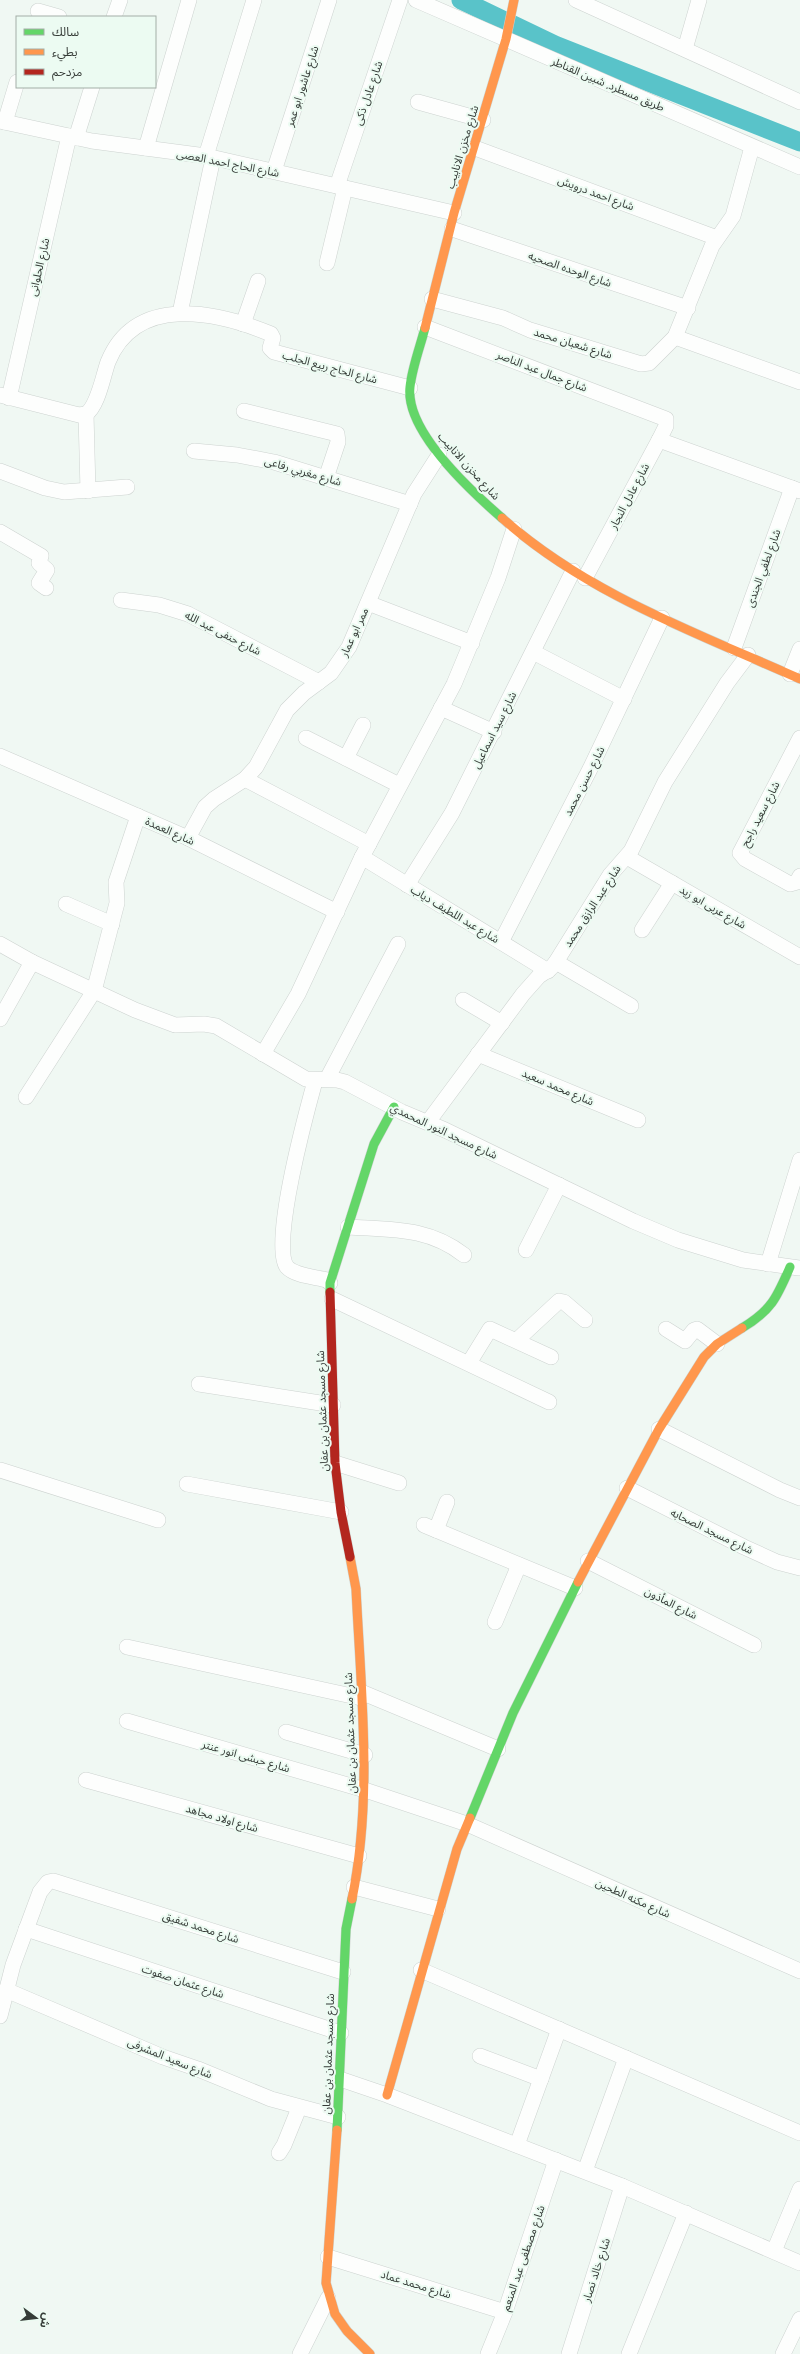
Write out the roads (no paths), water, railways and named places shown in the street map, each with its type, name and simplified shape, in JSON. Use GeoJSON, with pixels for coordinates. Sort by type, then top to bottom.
{"type":"FeatureCollection","features":[{"type":"Feature","properties":{"kind":"street"},"geometry":{"type":"LineString","coordinates":[[114,16],[120,0]]}},
{"type":"Feature","properties":{"kind":"street"},"geometry":{"type":"LineString","coordinates":[[146,148],[188,0]]}},
{"type":"Feature","properties":{"kind":"street"},"geometry":{"type":"LineString","coordinates":[[180,313],[209,157],[254,0]]}},
{"type":"Feature","properties":{"kind":"street","name":"شارع عاشور ابو عمر"},"geometry":{"type":"LineString","coordinates":[[274,171],[330,0]]}},
{"type":"Feature","properties":{"kind":"street","name":"شارع عادل ذكى"},"geometry":{"type":"LineString","coordinates":[[327,263],[341,187],[400,0]]}},
{"type":"Feature","properties":{"kind":"street","name":"طريق مسطرد, شبين القناطر"},"geometry":{"type":"LineString","coordinates":[[416,0],[508,33],[752,147],[800,167]]}},
{"type":"Feature","properties":{"kind":"street","name":"شارع مخزن الانابيب"},"geometry":{"type":"LineString","coordinates":[[514,0],[508,33],[475,148],[454,214],[452,229],[432,299],[410,388],[414,416],[439,455],[498,516],[514,529],[580,574],[662,618],[734,648],[795,676]]}},
{"type":"Feature","properties":{"kind":"street"},"geometry":{"type":"LineString","coordinates":[[576,0],[800,102]]}},
{"type":"Feature","properties":{"kind":"street"},"geometry":{"type":"LineString","coordinates":[[685,50],[699,0]]}},
{"type":"Feature","properties":{"kind":"street"},"geometry":{"type":"LineString","coordinates":[[39,9],[56,16]]}},
{"type":"Feature","properties":{"kind":"street"},"geometry":{"type":"LineString","coordinates":[[2,122],[16,85]]}},
{"type":"Feature","properties":{"kind":"street","name":"شارع الحلوانى"},"geometry":{"type":"LineString","coordinates":[[5,396],[73,137],[92,88]]}},
{"type":"Feature","properties":{"kind":"street"},"geometry":{"type":"LineString","coordinates":[[418,102],[483,120]]}},
{"type":"Feature","properties":{"kind":"street","name":"شارع الحاج احمد العصى"},"geometry":{"type":"LineString","coordinates":[[2,122],[73,137],[209,157],[454,214]]}},
{"type":"Feature","properties":{"kind":"street","name":"شارع شعبان محمد"},"geometry":{"type":"LineString","coordinates":[[432,299],[502,318],[530,330],[641,364],[653,360],[675,337],[710,251],[717,238],[730,223],[736,209],[752,147]]}},
{"type":"Feature","properties":{"kind":"street","name":"شارع احمد درويش"},"geometry":{"type":"LineString","coordinates":[[475,148],[717,238]]}},
{"type":"Feature","properties":{"kind":"street","name":"شارع الوحده الصحيه"},"geometry":{"type":"LineString","coordinates":[[452,229],[688,308]]}},
{"type":"Feature","properties":{"kind":"street"},"geometry":{"type":"LineString","coordinates":[[243,324],[258,281]]}},
{"type":"Feature","properties":{"kind":"street","name":"شارع الحاج ربيع الجلب"},"geometry":{"type":"LineString","coordinates":[[86,414],[93,406],[109,360],[124,337],[147,321],[160,316],[180,313],[207,316],[243,324],[271,334],[273,338],[270,348],[274,352],[410,388]]}},
{"type":"Feature","properties":{"kind":"street","name":"شارع جمال عبد الناصر"},"geometry":{"type":"LineString","coordinates":[[425,327],[659,416]]}},
{"type":"Feature","properties":{"kind":"street"},"geometry":{"type":"LineString","coordinates":[[675,337],[800,382]]}},
{"type":"Feature","properties":{"kind":"street"},"geometry":{"type":"LineString","coordinates":[[5,396],[79,415],[86,414],[88,491]]}},
{"type":"Feature","properties":{"kind":"street"},"geometry":{"type":"LineString","coordinates":[[244,411],[337,434],[338,442],[326,478]]}},
{"type":"Feature","properties":{"kind":"street","name":"شارع عادل النجار"},"geometry":{"type":"LineString","coordinates":[[580,574],[659,440],[666,419],[659,416]]}},
{"type":"Feature","properties":{"kind":"street"},"geometry":{"type":"LineString","coordinates":[[659,440],[796,489]]}},
{"type":"Feature","properties":{"kind":"street","name":"شارع مغربي رفاعى"},"geometry":{"type":"LineString","coordinates":[[194,451],[256,458],[410,504]]}},
{"type":"Feature","properties":{"kind":"street","name":"ممر ابو عمار"},"geometry":{"type":"LineString","coordinates":[[188,838],[201,812],[209,803],[245,779],[256,767],[288,710],[339,663],[349,647],[422,479],[439,455]]}},
{"type":"Feature","properties":{"kind":"street"},"geometry":{"type":"LineString","coordinates":[[0,471],[45,488],[64,492],[127,487]]}},
{"type":"Feature","properties":{"kind":"street","name":"شارع لطفي الجندى"},"geometry":{"type":"LineString","coordinates":[[734,648],[796,489]]}},
{"type":"Feature","properties":{"kind":"street"},"geometry":{"type":"LineString","coordinates":[[263,1054],[298,994],[365,850],[441,708],[472,643],[498,578],[514,529]]}},
{"type":"Feature","properties":{"kind":"street"},"geometry":{"type":"LineString","coordinates":[[0,532],[41,556],[39,563],[47,570],[39,582],[46,588]]}},
{"type":"Feature","properties":{"kind":"street","name":"شارع سيد اسماعيل"},"geometry":{"type":"LineString","coordinates":[[407,885],[452,813],[533,652],[580,574]]}},
{"type":"Feature","properties":{"kind":"street","name":"شارع حنفى عبد الله"},"geometry":{"type":"LineString","coordinates":[[121,600],[159,605],[188,614],[319,682]]}},
{"type":"Feature","properties":{"kind":"street"},"geometry":{"type":"LineString","coordinates":[[368,603],[472,643]]}},
{"type":"Feature","properties":{"kind":"street","name":"شارع حسن محمد"},"geometry":{"type":"LineString","coordinates":[[501,942],[624,699],[662,618]]}},
{"type":"Feature","properties":{"kind":"street"},"geometry":{"type":"LineString","coordinates":[[795,676],[800,649]]}},
{"type":"Feature","properties":{"kind":"street"},"geometry":{"type":"LineString","coordinates":[[533,652],[624,699]]}},
{"type":"Feature","properties":{"kind":"street","name":"شارع عبد الرازق محمد"},"geometry":{"type":"LineString","coordinates":[[428,1122],[502,1022],[539,976],[552,966],[610,875],[627,857],[665,782],[727,683],[748,655]]}},
{"type":"Feature","properties":{"kind":"street"},"geometry":{"type":"LineString","coordinates":[[441,708],[494,732]]}},
{"type":"Feature","properties":{"kind":"street"},"geometry":{"type":"LineString","coordinates":[[346,758],[363,726]]}},
{"type":"Feature","properties":{"kind":"street"},"geometry":{"type":"LineString","coordinates":[[306,738],[399,785]]}},
{"type":"Feature","properties":{"kind":"street","name":"شارع سعيد راجح"},"geometry":{"type":"LineString","coordinates":[[798,879],[793,884],[786,883],[745,859],[740,853],[800,738]]}},
{"type":"Feature","properties":{"kind":"street","name":"شارع العمدة"},"geometry":{"type":"LineString","coordinates":[[0,756],[188,838],[337,912]]}},
{"type":"Feature","properties":{"kind":"street","name":"شارع عبد اللطيف دياب"},"geometry":{"type":"LineString","coordinates":[[245,779],[365,850],[407,885],[501,942],[630,1006]]}},
{"type":"Feature","properties":{"kind":"street"},"geometry":{"type":"LineString","coordinates":[[26,1097],[94,991],[117,903],[116,882],[138,816]]}},
{"type":"Feature","properties":{"kind":"street","name":"شارع عربى ابو زيد"},"geometry":{"type":"LineString","coordinates":[[627,857],[800,957]]}},
{"type":"Feature","properties":{"kind":"street"},"geometry":{"type":"LineString","coordinates":[[642,930],[672,883]]}},
{"type":"Feature","properties":{"kind":"street"},"geometry":{"type":"LineString","coordinates":[[66,904],[112,924]]}},
{"type":"Feature","properties":{"kind":"street","name":"شارع مسجد النور المحمدي"},"geometry":{"type":"LineString","coordinates":[[0,944],[32,962],[94,991],[175,1025],[204,1024],[216,1026],[306,1079],[345,1082],[394,1107],[678,1240],[743,1260],[795,1268]]}},
{"type":"Feature","properties":{"kind":"street"},"geometry":{"type":"LineString","coordinates":[[330,1283],[327,1280],[290,1270],[284,1263],[282,1244],[299,1141],[321,1080],[398,944]]}},
{"type":"Feature","properties":{"kind":"street"},"geometry":{"type":"LineString","coordinates":[[0,1019],[32,962]]}},
{"type":"Feature","properties":{"kind":"street"},"geometry":{"type":"LineString","coordinates":[[463,1000],[502,1022]]}},
{"type":"Feature","properties":{"kind":"street","name":"شارع محمد سعيد"},"geometry":{"type":"LineString","coordinates":[[478,1054],[638,1120]]}},
{"type":"Feature","properties":{"kind":"street","name":"شارع مسجد عثمان بن عفان"},"geometry":{"type":"LineString","coordinates":[[370,2354],[342,2327],[328,2298],[326,2284],[340,2079],[342,1972],[347,1918],[359,1856],[365,1790],[365,1755],[356,1590],[341,1512],[335,1463],[332,1299],[330,1283],[348,1227],[359,1186],[374,1144],[394,1107]]}},
{"type":"Feature","properties":{"kind":"street"},"geometry":{"type":"LineString","coordinates":[[768,1264],[800,1160]]}},
{"type":"Feature","properties":{"kind":"street"},"geometry":{"type":"LineString","coordinates":[[526,1250],[559,1185]]}},
{"type":"Feature","properties":{"kind":"street"},"geometry":{"type":"LineString","coordinates":[[348,1227],[421,1233],[442,1240],[464,1255]]}},
{"type":"Feature","properties":{"kind":"street"},"geometry":{"type":"LineString","coordinates":[[387,2095],[438,1909],[467,1824],[513,1713],[588,1561],[659,1429],[704,1358],[716,1344],[754,1321],[767,1310],[776,1299],[795,1268]]}},
{"type":"Feature","properties":{"kind":"street"},"geometry":{"type":"LineString","coordinates":[[332,1299],[549,1402]]}},
{"type":"Feature","properties":{"kind":"street"},"geometry":{"type":"LineString","coordinates":[[517,1340],[559,1301],[564,1302],[585,1320]]}},
{"type":"Feature","properties":{"kind":"street"},"geometry":{"type":"LineString","coordinates":[[469,1363],[490,1329],[517,1340],[551,1357]]}},
{"type":"Feature","properties":{"kind":"street"},"geometry":{"type":"LineString","coordinates":[[666,1329],[685,1341],[694,1330],[697,1329],[716,1344]]}},
{"type":"Feature","properties":{"kind":"street"},"geometry":{"type":"LineString","coordinates":[[199,1384],[333,1405]]}},
{"type":"Feature","properties":{"kind":"street"},"geometry":{"type":"LineString","coordinates":[[659,1429],[780,1490],[800,1498]]}},
{"type":"Feature","properties":{"kind":"street"},"geometry":{"type":"LineString","coordinates":[[335,1463],[399,1482]]}},
{"type":"Feature","properties":{"kind":"street"},"geometry":{"type":"LineString","coordinates":[[0,1470],[158,1520]]}},
{"type":"Feature","properties":{"kind":"street"},"geometry":{"type":"LineString","coordinates":[[187,1484],[341,1512]]}},
{"type":"Feature","properties":{"kind":"street","name":"شارع مسجد الصحابه"},"geometry":{"type":"LineString","coordinates":[[627,1488],[744,1547],[777,1562],[800,1568]]}},
{"type":"Feature","properties":{"kind":"street"},"geometry":{"type":"LineString","coordinates":[[447,1502],[430,1528],[575,1588]]}},
{"type":"Feature","properties":{"kind":"street","name":"شارع المأذون"},"geometry":{"type":"LineString","coordinates":[[588,1561],[754,1645]]}},
{"type":"Feature","properties":{"kind":"street"},"geometry":{"type":"LineString","coordinates":[[495,1622],[519,1565]]}},
{"type":"Feature","properties":{"kind":"street"},"geometry":{"type":"LineString","coordinates":[[127,1647],[361,1695],[498,1749]]}},
{"type":"Feature","properties":{"kind":"street","name":"شارع حبشى انور عنتر"},"geometry":{"type":"LineString","coordinates":[[127,1721],[365,1790],[467,1824]]}},
{"type":"Feature","properties":{"kind":"street"},"geometry":{"type":"LineString","coordinates":[[286,1732],[365,1755]]}},
{"type":"Feature","properties":{"kind":"street","name":"شارع اولاد مجاهد"},"geometry":{"type":"LineString","coordinates":[[86,1780],[359,1856]]}},
{"type":"Feature","properties":{"kind":"street","name":"شارع مكنه الطحين"},"geometry":{"type":"LineString","coordinates":[[467,1824],[800,1971]]}},
{"type":"Feature","properties":{"kind":"street","name":"شارع محمد شفيق"},"geometry":{"type":"LineString","coordinates":[[26,1929],[43,1886],[48,1882],[60,1882],[342,1972]]}},
{"type":"Feature","properties":{"kind":"street"},"geometry":{"type":"LineString","coordinates":[[354,1887],[438,1909]]}},
{"type":"Feature","properties":{"kind":"street"},"geometry":{"type":"LineString","coordinates":[[0,2016],[6,1990],[26,1929]]}},
{"type":"Feature","properties":{"kind":"street","name":"شارع عثمان صفوت"},"geometry":{"type":"LineString","coordinates":[[26,1929],[341,2033]]}},
{"type":"Feature","properties":{"kind":"street"},"geometry":{"type":"LineString","coordinates":[[421,1970],[800,2133]]}},
{"type":"Feature","properties":{"kind":"street","name":"شارع سعيد المشرفى"},"geometry":{"type":"LineString","coordinates":[[6,1990],[162,2057],[299,2108],[338,2117]]}},
{"type":"Feature","properties":{"kind":"street"},"geometry":{"type":"LineString","coordinates":[[518,2145],[559,2029]]}},
{"type":"Feature","properties":{"kind":"street"},"geometry":{"type":"LineString","coordinates":[[480,2056],[541,2079]]}},
{"type":"Feature","properties":{"kind":"street"},"geometry":{"type":"LineString","coordinates":[[585,2171],[626,2058]]}},
{"type":"Feature","properties":{"kind":"street"},"geometry":{"type":"LineString","coordinates":[[340,2079],[387,2095],[585,2171],[800,2263]]}},
{"type":"Feature","properties":{"kind":"street"},"geometry":{"type":"LineString","coordinates":[[279,2153],[284,2145],[299,2108]]}},
{"type":"Feature","properties":{"kind":"street","name":"شارع مصطفى عبد المنعم"},"geometry":{"type":"LineString","coordinates":[[488,2354],[505,2312],[556,2160]]}},
{"type":"Feature","properties":{"kind":"street","name":"شارع خالد نصار"},"geometry":{"type":"LineString","coordinates":[[569,2354],[622,2186]]}},
{"type":"Feature","properties":{"kind":"street"},"geometry":{"type":"LineString","coordinates":[[774,2252],[800,2188]]}},
{"type":"Feature","properties":{"kind":"street"},"geometry":{"type":"LineString","coordinates":[[630,2354],[686,2213]]}},
{"type":"Feature","properties":{"kind":"street","name":"شارع محمد عماد"},"geometry":{"type":"LineString","coordinates":[[328,2257],[505,2312]]}},
{"type":"Feature","properties":{"kind":"street"},"geometry":{"type":"LineString","coordinates":[[300,2354],[328,2298]]}},
{"type":"Feature","properties":{"kind":"street"},"geometry":{"type":"LineString","coordinates":[[784,2354],[800,2319]]}},
{"type":"Feature","properties":{"kind":"waterway"},"geometry":{"type":"LineString","coordinates":[[461,0],[555,45],[800,142]]}}]}
